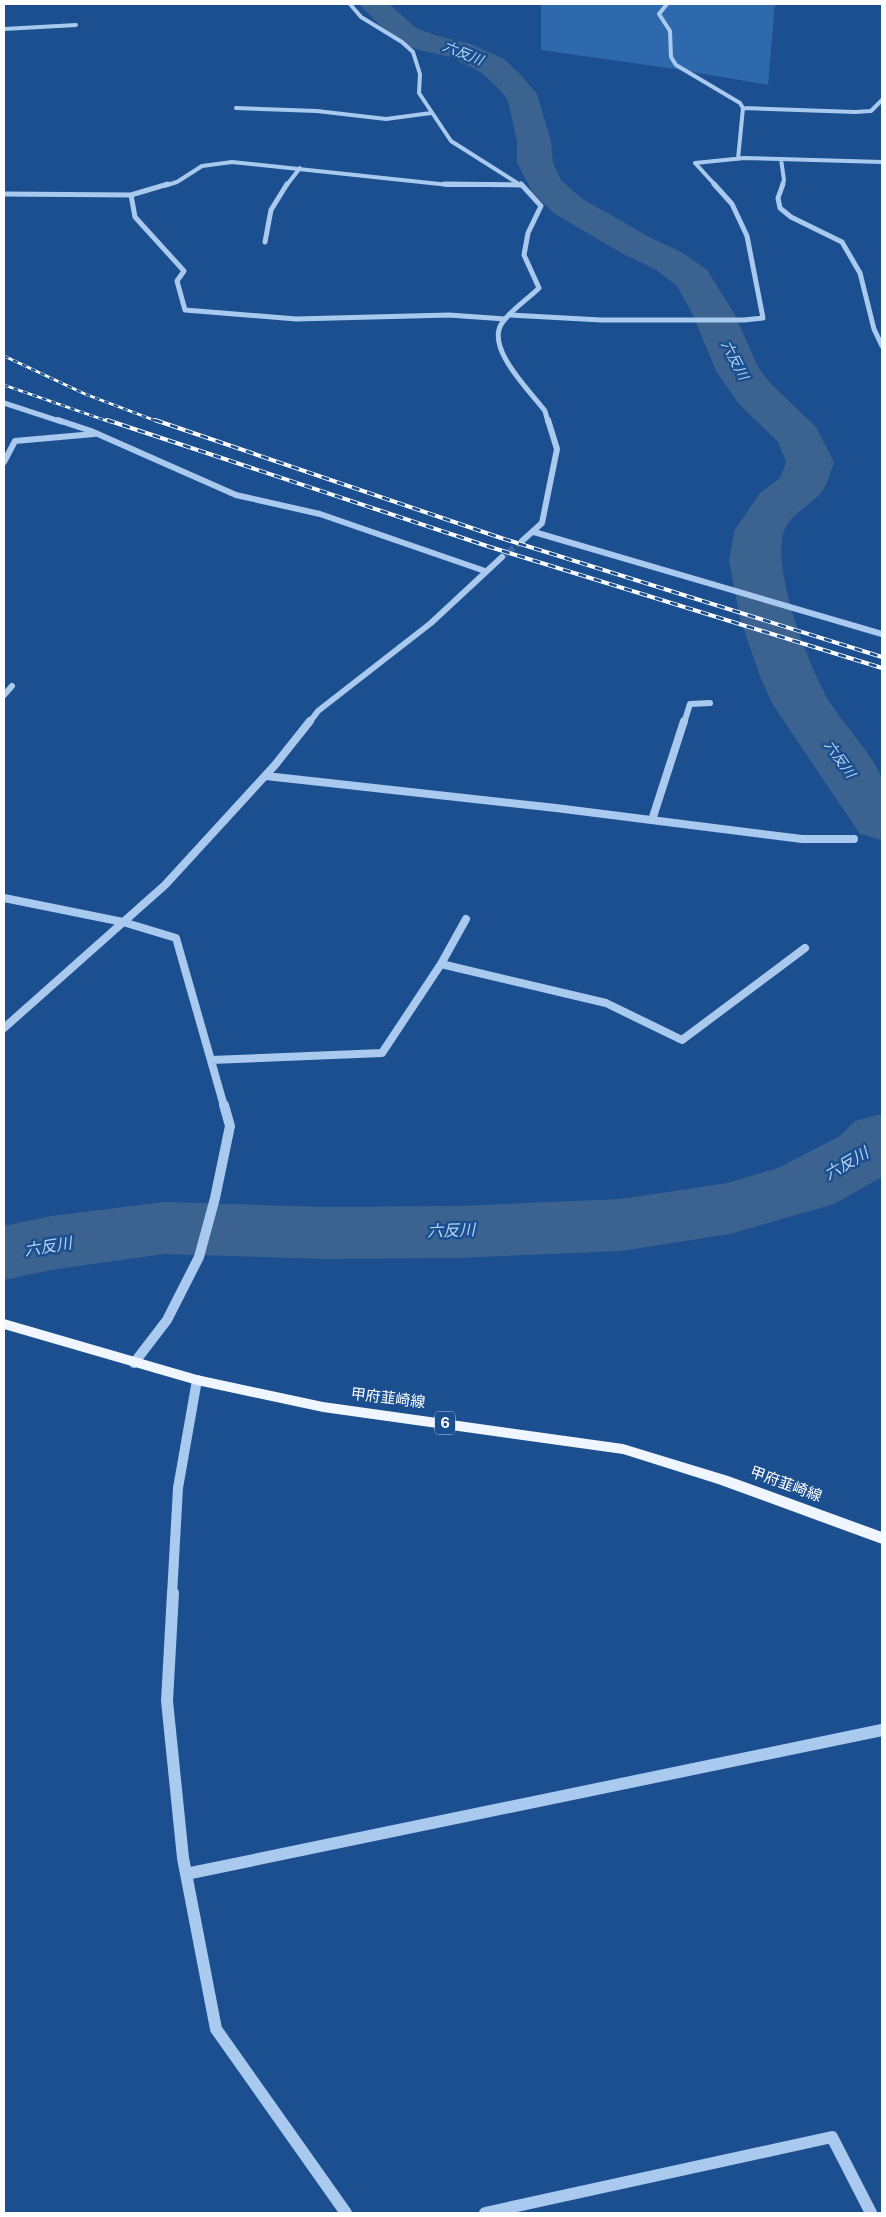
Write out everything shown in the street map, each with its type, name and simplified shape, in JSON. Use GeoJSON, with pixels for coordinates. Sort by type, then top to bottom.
{"type":"FeatureCollection","features":[{"type":"Feature","properties":{"kind":"main road","name":"甲府韮崎線"},"geometry":{"type":"LineString","coordinates":[[4,1324],[198,1380],[323,1407],[623,1449],[723,1480],[882,1538]]}},
{"type":"Feature","properties":{"kind":"street"},"geometry":{"type":"LineString","coordinates":[[350,4],[361,16],[402,42],[413,52],[420,74],[419,93],[451,141],[461,149],[497,167],[522,185],[541,206],[524,252],[525,261],[538,280],[538,288],[502,323],[498,336],[501,354],[545,412],[557,449],[542,522],[534,532],[522,541]]}},
{"type":"Feature","properties":{"kind":"street"},"geometry":{"type":"LineString","coordinates":[[667,4],[659,14],[660,19],[670,31],[672,57],[676,65],[740,104],[743,108],[738,159]]}},
{"type":"Feature","properties":{"kind":"street"},"geometry":{"type":"LineString","coordinates":[[4,29],[76,25]]}},
{"type":"Feature","properties":{"kind":"street"},"geometry":{"type":"LineString","coordinates":[[743,108],[855,112],[871,111],[882,100]]}},
{"type":"Feature","properties":{"kind":"street"},"geometry":{"type":"LineString","coordinates":[[236,108],[317,111],[386,119],[431,113]]}},
{"type":"Feature","properties":{"kind":"street"},"geometry":{"type":"LineString","coordinates":[[510,315],[601,320],[695,321],[763,318],[747,236],[732,204],[695,163],[738,159],[882,162]]}},
{"type":"Feature","properties":{"kind":"street"},"geometry":{"type":"LineString","coordinates":[[781,160],[784,180],[778,198],[780,208],[791,216],[842,242],[860,273],[874,329],[882,346]]}},
{"type":"Feature","properties":{"kind":"street"},"geometry":{"type":"LineString","coordinates":[[4,194],[131,195],[177,182],[202,166],[214,163],[251,162],[449,185],[476,187],[522,185]]}},
{"type":"Feature","properties":{"kind":"street"},"geometry":{"type":"LineString","coordinates":[[265,242],[266,226],[279,192],[300,168]]}},
{"type":"Feature","properties":{"kind":"street"},"geometry":{"type":"LineString","coordinates":[[131,195],[135,218],[184,271],[177,281],[185,310],[296,318],[448,315],[506,319]]}},
{"type":"Feature","properties":{"kind":"street"},"geometry":{"type":"LineString","coordinates":[[4,403],[96,433],[236,495],[320,514],[485,571]]}},
{"type":"Feature","properties":{"kind":"street"},"geometry":{"type":"LineString","coordinates":[[4,462],[15,441],[96,433]]}},
{"type":"Feature","properties":{"kind":"street"},"geometry":{"type":"LineString","coordinates":[[534,532],[882,634]]}},
{"type":"Feature","properties":{"kind":"street"},"geometry":{"type":"LineString","coordinates":[[4,1028],[165,885],[266,776],[318,712],[431,623],[502,557]]}},
{"type":"Feature","properties":{"kind":"street"},"geometry":{"type":"LineString","coordinates":[[4,696],[12,686]]}},
{"type":"Feature","properties":{"kind":"street"},"geometry":{"type":"LineString","coordinates":[[652,820],[690,704],[710,703]]}},
{"type":"Feature","properties":{"kind":"street"},"geometry":{"type":"LineString","coordinates":[[266,776],[802,839],[854,839]]}},
{"type":"Feature","properties":{"kind":"street"},"geometry":{"type":"LineString","coordinates":[[4,898],[123,922],[176,938],[230,1126],[215,1198],[199,1257],[167,1320],[134,1363]]}},
{"type":"Feature","properties":{"kind":"street"},"geometry":{"type":"LineString","coordinates":[[211,1060],[382,1053],[441,964],[466,919]]}},
{"type":"Feature","properties":{"kind":"street"},"geometry":{"type":"LineString","coordinates":[[441,964],[606,1003],[682,1040],[804,948]]}},
{"type":"Feature","properties":{"kind":"street"},"geometry":{"type":"LineString","coordinates":[[198,1380],[178,1488],[167,1701],[186,1874],[216,2029],[345,2208],[346,2213]]}},
{"type":"Feature","properties":{"kind":"street"},"geometry":{"type":"LineString","coordinates":[[186,1874],[882,1730]]}},
{"type":"Feature","properties":{"kind":"street"},"geometry":{"type":"LineString","coordinates":[[485,2213],[832,2137],[870,2213]]}},
{"type":"Feature","properties":{"kind":"shaded area"},"geometry":{"type":"Polygon","coordinates":[[[541,4],[775,4],[768,85],[675,69],[541,50],[541,4]]]}},
{"type":"Feature","properties":{"kind":"waterway","name":"六反川"},"geometry":{"type":"LineString","coordinates":[[373,4],[405,34],[430,44],[460,50],[493,66],[509,81],[521,94],[525,105],[534,141],[535,163],[546,185],[568,206],[637,246],[669,261],[693,279],[713,313],[738,371],[755,394],[799,437],[810,462],[802,485],[778,504],[759,531],[755,561],[767,619],[788,676],[802,705],[882,821]]}},
{"type":"Feature","properties":{"kind":"waterway","name":"六反川"},"geometry":{"type":"LineString","coordinates":[[4,1253],[51,1243],[164,1228],[325,1233],[456,1232],[621,1225],[730,1208],[806,1186],[867,1153],[882,1138]]}},
{"type":"Feature","properties":{"kind":"tunnel"},"geometry":{"type":"LineString","coordinates":[[502,557],[522,541]]}},
{"type":"Feature","properties":{"kind":"railway"},"geometry":{"type":"LineString","coordinates":[[4,356],[85,394],[159,422]]}},
{"type":"Feature","properties":{"kind":"railway"},"geometry":{"type":"LineString","coordinates":[[4,385],[110,422]]}},
{"type":"Feature","properties":{"kind":"railway"},"geometry":{"type":"LineString","coordinates":[[107,420],[490,547],[882,668]]}},
{"type":"Feature","properties":{"kind":"railway"},"geometry":{"type":"LineString","coordinates":[[155,420],[501,538],[882,657]]}}]}
